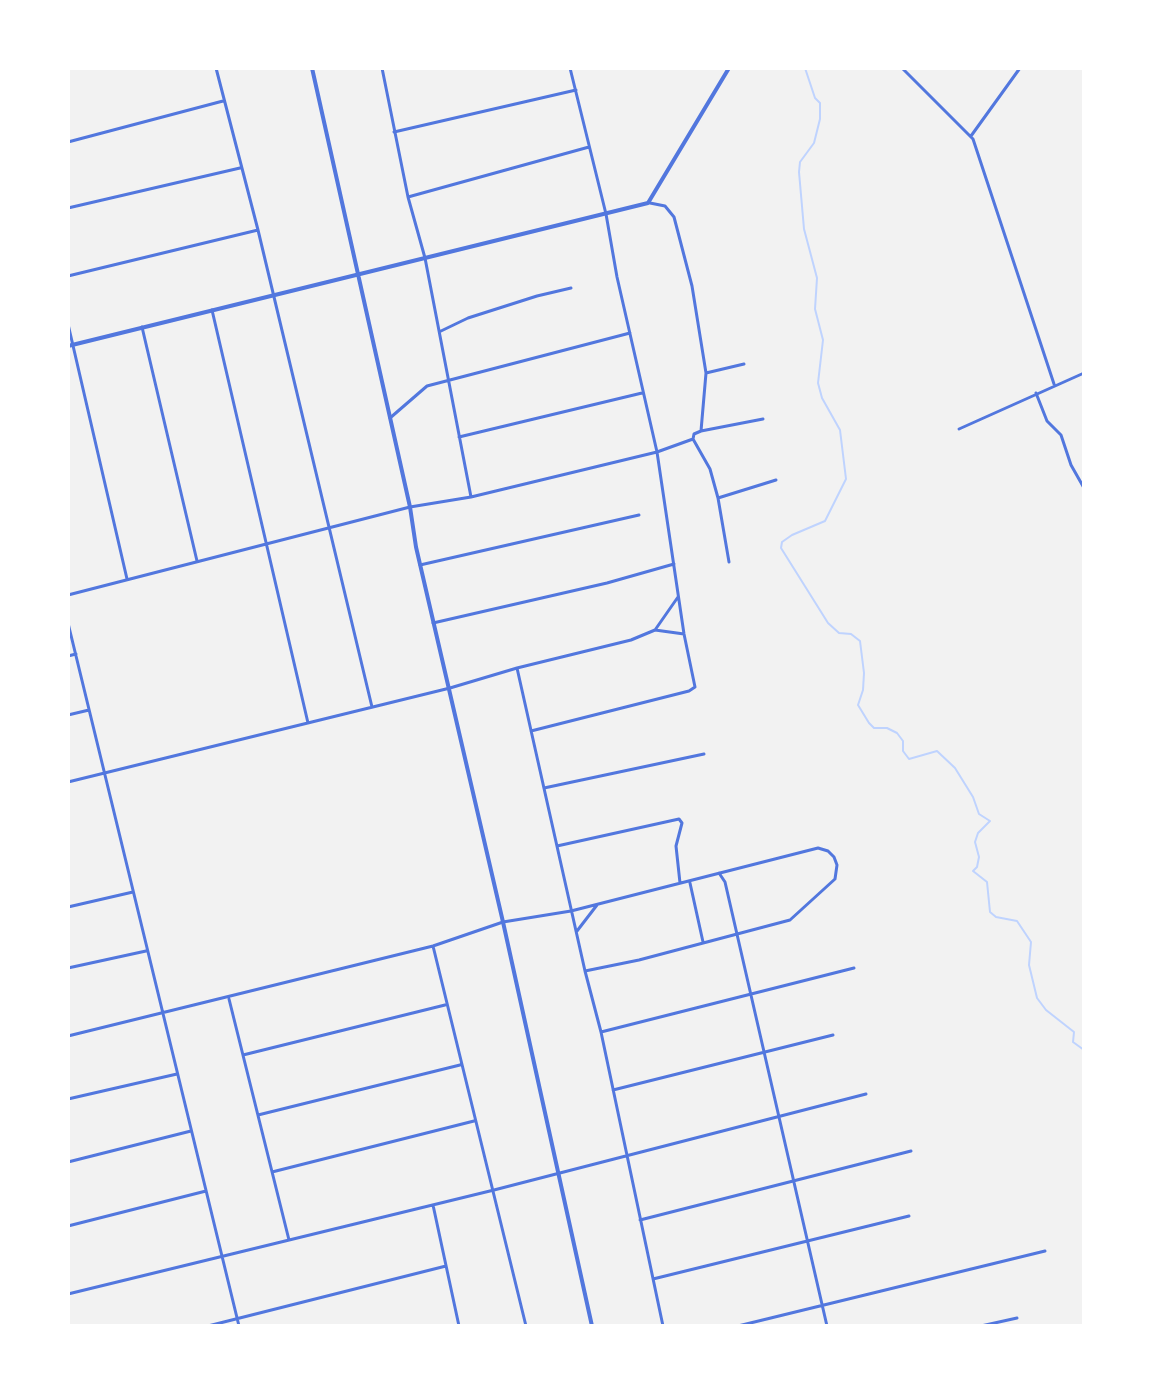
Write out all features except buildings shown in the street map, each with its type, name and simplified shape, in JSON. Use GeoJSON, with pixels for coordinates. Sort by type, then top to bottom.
{"type":"FeatureCollection","features":[{"type":"Feature","properties":{"kind":"street"},"geometry":{"type":"LineString","coordinates":[[216,68],[274,294],[372,707]]}},
{"type":"Feature","properties":{"kind":"street"},"geometry":{"type":"LineString","coordinates":[[312,68],[410,507],[420,565],[560,1173],[592,1326]]}},
{"type":"Feature","properties":{"kind":"street"},"geometry":{"type":"LineString","coordinates":[[382,68],[408,197],[441,331],[471,497]]}},
{"type":"Feature","properties":{"kind":"street"},"geometry":{"type":"LineString","coordinates":[[531,731],[695,687],[657,452],[606,214],[570,68]]}},
{"type":"Feature","properties":{"kind":"street"},"geometry":{"type":"LineString","coordinates":[[648,203],[729,68]]}},
{"type":"Feature","properties":{"kind":"street"},"geometry":{"type":"LineString","coordinates":[[902,68],[971,136],[981,157],[1054,384]]}},
{"type":"Feature","properties":{"kind":"street"},"geometry":{"type":"LineString","coordinates":[[971,136],[1020,68]]}},
{"type":"Feature","properties":{"kind":"street"},"geometry":{"type":"LineString","coordinates":[[394,132],[576,90]]}},
{"type":"Feature","properties":{"kind":"street"},"geometry":{"type":"LineString","coordinates":[[68,142],[224,100]]}},
{"type":"Feature","properties":{"kind":"street"},"geometry":{"type":"LineString","coordinates":[[408,197],[590,147]]}},
{"type":"Feature","properties":{"kind":"street"},"geometry":{"type":"LineString","coordinates":[[68,208],[241,168]]}},
{"type":"Feature","properties":{"kind":"street"},"geometry":{"type":"LineString","coordinates":[[70,345],[648,203],[665,206],[674,217],[692,286],[706,373],[701,431]]}},
{"type":"Feature","properties":{"kind":"street"},"geometry":{"type":"LineString","coordinates":[[68,276],[258,230]]}},
{"type":"Feature","properties":{"kind":"street"},"geometry":{"type":"LineString","coordinates":[[441,331],[468,318],[571,288]]}},
{"type":"Feature","properties":{"kind":"street"},"geometry":{"type":"LineString","coordinates":[[212,310],[308,723]]}},
{"type":"Feature","properties":{"kind":"street"},"geometry":{"type":"LineString","coordinates":[[68,324],[70,345],[127,579]]}},
{"type":"Feature","properties":{"kind":"street"},"geometry":{"type":"LineString","coordinates":[[142,327],[197,561]]}},
{"type":"Feature","properties":{"kind":"street"},"geometry":{"type":"LineString","coordinates":[[390,418],[427,386],[630,333]]}},
{"type":"Feature","properties":{"kind":"street"},"geometry":{"type":"LineString","coordinates":[[706,373],[744,364]]}},
{"type":"Feature","properties":{"kind":"street"},"geometry":{"type":"LineString","coordinates":[[959,429],[1084,373]]}},
{"type":"Feature","properties":{"kind":"street"},"geometry":{"type":"LineString","coordinates":[[459,437],[644,392]]}},
{"type":"Feature","properties":{"kind":"street"},"geometry":{"type":"LineString","coordinates":[[1036,393],[1050,427],[1061,435],[1071,465],[1084,488]]}},
{"type":"Feature","properties":{"kind":"street"},"geometry":{"type":"LineString","coordinates":[[729,562],[718,498],[710,469],[693,439],[694,434],[763,419]]}},
{"type":"Feature","properties":{"kind":"street"},"geometry":{"type":"LineString","coordinates":[[68,595],[410,507],[471,497],[657,452],[693,439]]}},
{"type":"Feature","properties":{"kind":"street"},"geometry":{"type":"LineString","coordinates":[[718,498],[776,480]]}},
{"type":"Feature","properties":{"kind":"street"},"geometry":{"type":"LineString","coordinates":[[420,565],[639,515]]}},
{"type":"Feature","properties":{"kind":"street"},"geometry":{"type":"LineString","coordinates":[[433,623],[675,564]]}},
{"type":"Feature","properties":{"kind":"street"},"geometry":{"type":"LineString","coordinates":[[655,630],[680,596]]}},
{"type":"Feature","properties":{"kind":"street"},"geometry":{"type":"LineString","coordinates":[[68,623],[239,1326]]}},
{"type":"Feature","properties":{"kind":"street"},"geometry":{"type":"LineString","coordinates":[[68,782],[450,688],[631,640],[655,630],[684,634]]}},
{"type":"Feature","properties":{"kind":"street"},"geometry":{"type":"LineString","coordinates":[[68,656],[76,654]]}},
{"type":"Feature","properties":{"kind":"street"},"geometry":{"type":"LineString","coordinates":[[517,668],[601,1032],[663,1326]]}},
{"type":"Feature","properties":{"kind":"street"},"geometry":{"type":"LineString","coordinates":[[68,715],[89,710]]}},
{"type":"Feature","properties":{"kind":"street"},"geometry":{"type":"LineString","coordinates":[[544,788],[704,754]]}},
{"type":"Feature","properties":{"kind":"street"},"geometry":{"type":"LineString","coordinates":[[557,846],[679,819],[682,823],[676,846],[680,885]]}},
{"type":"Feature","properties":{"kind":"street"},"geometry":{"type":"LineString","coordinates":[[68,1036],[433,946],[503,922],[597,905],[818,848],[828,851],[837,865],[835,879],[790,920],[585,971]]}},
{"type":"Feature","properties":{"kind":"street"},"geometry":{"type":"LineString","coordinates":[[719,873],[725,882],[827,1326]]}},
{"type":"Feature","properties":{"kind":"street"},"geometry":{"type":"LineString","coordinates":[[690,882],[703,942]]}},
{"type":"Feature","properties":{"kind":"street"},"geometry":{"type":"LineString","coordinates":[[68,907],[133,892]]}},
{"type":"Feature","properties":{"kind":"street"},"geometry":{"type":"LineString","coordinates":[[576,933],[597,905]]}},
{"type":"Feature","properties":{"kind":"street"},"geometry":{"type":"LineString","coordinates":[[433,946],[526,1326]]}},
{"type":"Feature","properties":{"kind":"street"},"geometry":{"type":"LineString","coordinates":[[68,968],[148,950]]}},
{"type":"Feature","properties":{"kind":"street"},"geometry":{"type":"LineString","coordinates":[[601,1032],[854,968]]}},
{"type":"Feature","properties":{"kind":"street"},"geometry":{"type":"LineString","coordinates":[[228,998],[289,1240]]}},
{"type":"Feature","properties":{"kind":"street"},"geometry":{"type":"LineString","coordinates":[[243,1055],[446,1005]]}},
{"type":"Feature","properties":{"kind":"street"},"geometry":{"type":"LineString","coordinates":[[613,1090],[833,1035]]}},
{"type":"Feature","properties":{"kind":"street"},"geometry":{"type":"LineString","coordinates":[[258,1115],[461,1065]]}},
{"type":"Feature","properties":{"kind":"street"},"geometry":{"type":"LineString","coordinates":[[68,1099],[178,1074]]}},
{"type":"Feature","properties":{"kind":"street"},"geometry":{"type":"LineString","coordinates":[[68,1294],[494,1190],[866,1094]]}},
{"type":"Feature","properties":{"kind":"street"},"geometry":{"type":"LineString","coordinates":[[272,1172],[474,1121]]}},
{"type":"Feature","properties":{"kind":"street"},"geometry":{"type":"LineString","coordinates":[[68,1162],[191,1131]]}},
{"type":"Feature","properties":{"kind":"street"},"geometry":{"type":"LineString","coordinates":[[640,1220],[911,1151]]}},
{"type":"Feature","properties":{"kind":"street"},"geometry":{"type":"LineString","coordinates":[[68,1226],[206,1191]]}},
{"type":"Feature","properties":{"kind":"street"},"geometry":{"type":"LineString","coordinates":[[433,1205],[459,1326]]}},
{"type":"Feature","properties":{"kind":"street"},"geometry":{"type":"LineString","coordinates":[[653,1279],[909,1216]]}},
{"type":"Feature","properties":{"kind":"street"},"geometry":{"type":"LineString","coordinates":[[738,1326],[1045,1251]]}},
{"type":"Feature","properties":{"kind":"street"},"geometry":{"type":"LineString","coordinates":[[208,1326],[446,1266]]}},
{"type":"Feature","properties":{"kind":"street"},"geometry":{"type":"LineString","coordinates":[[981,1326],[1017,1318]]}},
{"type":"Feature","properties":{"kind":"waterway"},"geometry":{"type":"LineString","coordinates":[[805,68],[815,98],[820,103],[814,143],[800,162],[799,172],[804,229],[817,278],[815,309],[823,340],[818,383],[822,398],[840,430],[846,479],[825,521],[792,535],[782,542],[781,548],[828,623],[839,633],[851,634],[860,641],[864,673],[858,705],[869,723],[874,728],[887,728],[897,733],[909,759],[937,751],[955,768],[973,797],[979,814],[990,821],[978,833],[975,842],[979,857],[973,871],[987,882],[990,912],[996,917],[1017,921],[1031,942],[1029,965],[1037,998],[1046,1010],[1074,1032],[1073,1042],[1084,1050]]}}]}
